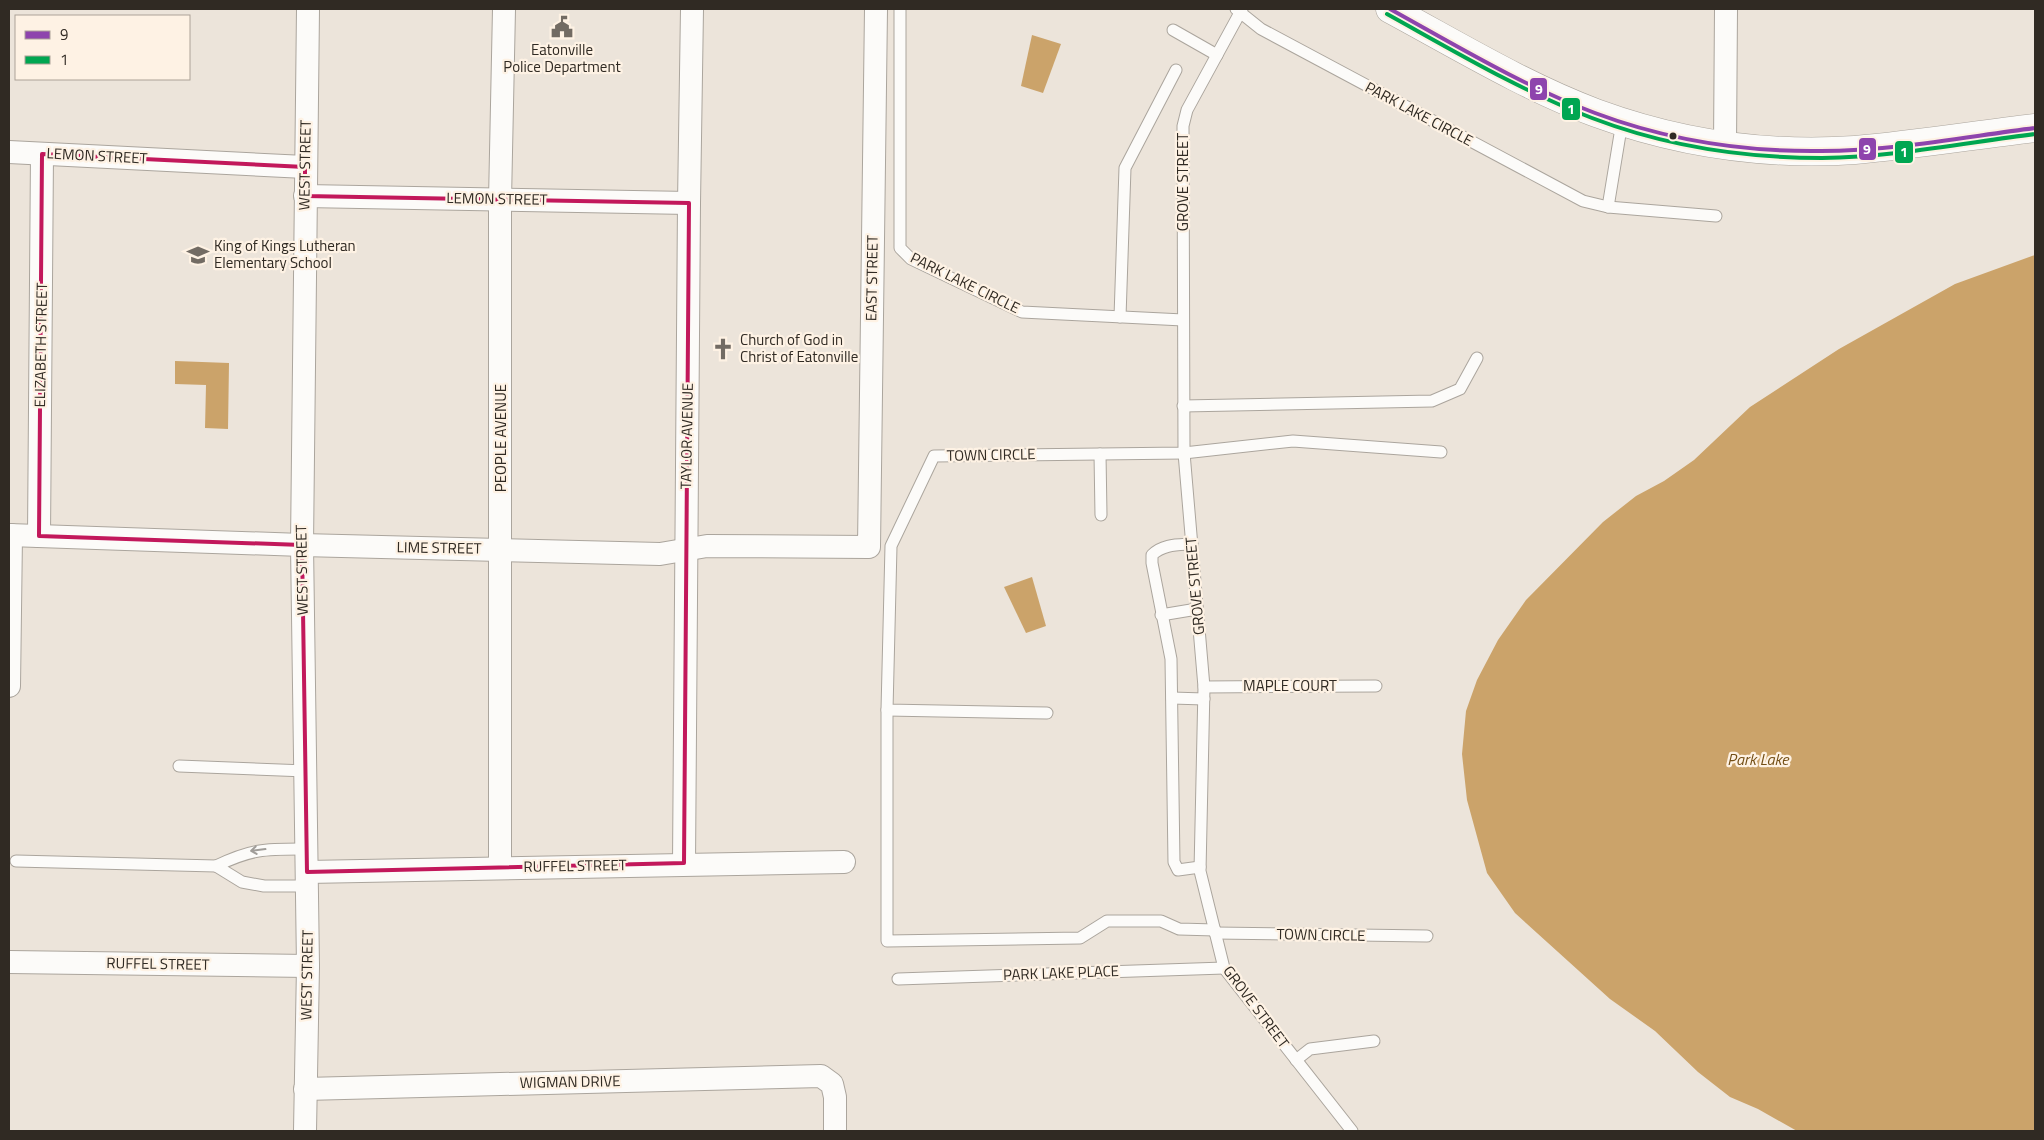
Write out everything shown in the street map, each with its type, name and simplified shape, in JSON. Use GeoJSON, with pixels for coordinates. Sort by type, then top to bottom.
{"type":"FeatureCollection","features":[{"type":"Feature","properties":{"kind":"main road"},"geometry":{"type":"LineString","coordinates":[[1390,9],[1541,88],[1595,112],[1622,122],[1672,135],[1725,145],[1778,150],[1856,150],[2035,128]]}},
{"type":"Feature","properties":{"kind":"street","name":"WEST STREET"},"geometry":{"type":"LineString","coordinates":[[305,1131],[308,879],[302,545],[304,196],[308,9]]}},
{"type":"Feature","properties":{"kind":"street","name":"PEOPLE AVENUE"},"geometry":{"type":"LineString","coordinates":[[500,868],[500,200],[504,9]]}},
{"type":"Feature","properties":{"kind":"street","name":"TAYLOR AVENUE"},"geometry":{"type":"LineString","coordinates":[[684,863],[692,9]]}},
{"type":"Feature","properties":{"kind":"street","name":"EAST STREET"},"geometry":{"type":"LineString","coordinates":[[869,546],[876,9]]}},
{"type":"Feature","properties":{"kind":"street"},"geometry":{"type":"LineString","coordinates":[[1725,145],[1726,9]]}},
{"type":"Feature","properties":{"kind":"street","name":"LEMON STREET"},"geometry":{"type":"LineString","coordinates":[[9,152],[305,167]]}},
{"type":"Feature","properties":{"kind":"street","name":"ELIZABETH STREET"},"geometry":{"type":"LineString","coordinates":[[39,536],[42,154]]}},
{"type":"Feature","properties":{"kind":"street","name":"LEMON STREET"},"geometry":{"type":"LineString","coordinates":[[304,196],[689,203]]}},
{"type":"Feature","properties":{"kind":"street","name":"LIME STREET"},"geometry":{"type":"LineString","coordinates":[[10,535],[660,554],[707,546],[869,546]]}},
{"type":"Feature","properties":{"kind":"street"},"geometry":{"type":"LineString","coordinates":[[9,686],[10,535]]}},
{"type":"Feature","properties":{"kind":"street","name":"RUFFEL STREET"},"geometry":{"type":"LineString","coordinates":[[308,879],[500,868],[684,863],[844,862]]}},
{"type":"Feature","properties":{"kind":"street","name":"RUFFEL STREET"},"geometry":{"type":"LineString","coordinates":[[9,962],[308,966]]}},
{"type":"Feature","properties":{"kind":"street","name":"WIGMAN DRIVE"},"geometry":{"type":"LineString","coordinates":[[305,1089],[821,1076],[832,1084],[835,1097],[835,1131]]}},
{"type":"Feature","properties":{"kind":"lane","name":"PARK LAKE CIRCLE"},"geometry":{"type":"LineString","coordinates":[[900,9],[900,248],[911,259],[1022,312],[1182,320]]}},
{"type":"Feature","properties":{"kind":"lane","name":"PARK LAKE CIRCLE"},"geometry":{"type":"LineString","coordinates":[[1239,10],[1261,29],[1574,196],[1608,207],[1716,216]]}},
{"type":"Feature","properties":{"kind":"lane","name":"GROVE STREET"},"geometry":{"type":"LineString","coordinates":[[1239,10],[1187,110],[1183,126],[1182,320],[1184,453],[1204,693],[1200,867],[1224,968],[1352,1131]]}},
{"type":"Feature","properties":{"kind":"lane"},"geometry":{"type":"LineString","coordinates":[[1173,30],[1217,55]]}},
{"type":"Feature","properties":{"kind":"lane"},"geometry":{"type":"LineString","coordinates":[[1120,317],[1124,168],[1176,70]]}},
{"type":"Feature","properties":{"kind":"lane"},"geometry":{"type":"LineString","coordinates":[[1608,207],[1622,122]]}},
{"type":"Feature","properties":{"kind":"lane"},"geometry":{"type":"LineString","coordinates":[[1184,406],[1432,401],[1460,389],[1477,358]]}},
{"type":"Feature","properties":{"kind":"lane","name":"TOWN CIRCLE"},"geometry":{"type":"LineString","coordinates":[[1426,936],[1215,932],[1179,929],[1161,921],[1106,921],[1080,938],[887,941],[887,710],[891,546],[934,456],[1184,453],[1293,441],[1442,452]]}},
{"type":"Feature","properties":{"kind":"lane"},"geometry":{"type":"LineString","coordinates":[[1100,454],[1101,515]]}},
{"type":"Feature","properties":{"kind":"lane"},"geometry":{"type":"LineString","coordinates":[[1192,544],[1170,545],[1157,550],[1152,555],[1161,615],[1171,659],[1174,862],[1178,870],[1200,867]]}},
{"type":"Feature","properties":{"kind":"lane"},"geometry":{"type":"LineString","coordinates":[[1161,615],[1197,609]]}},
{"type":"Feature","properties":{"kind":"lane","name":"MAPLE COURT"},"geometry":{"type":"LineString","coordinates":[[1172,698],[1204,693],[1376,686]]}},
{"type":"Feature","properties":{"kind":"lane"},"geometry":{"type":"LineString","coordinates":[[887,710],[1047,713]]}},
{"type":"Feature","properties":{"kind":"lane"},"geometry":{"type":"LineString","coordinates":[[179,766],[306,770]]}},
{"type":"Feature","properties":{"kind":"lane"},"geometry":{"type":"LineString","coordinates":[[16,862],[216,866],[240,854],[257,850],[307,849]]}},
{"type":"Feature","properties":{"kind":"lane"},"geometry":{"type":"LineString","coordinates":[[216,866],[242,882],[264,886],[308,879]]}},
{"type":"Feature","properties":{"kind":"lane","name":"PARK LAKE PLACE"},"geometry":{"type":"LineString","coordinates":[[898,979],[1224,968]]}},
{"type":"Feature","properties":{"kind":"lane"},"geometry":{"type":"LineString","coordinates":[[1296,1060],[1310,1049],[1374,1041]]}},
{"type":"Feature","properties":{"kind":"highlighted area"},"geometry":{"type":"Polygon","coordinates":[[[42,154],[305,167],[305,196],[689,203],[684,863],[307,872],[302,545],[39,536],[42,154]]]}},
{"type":"Feature","properties":{"kind":"water"},"geometry":{"type":"Polygon","coordinates":[[[1032,35],[1061,44],[1043,93],[1021,86],[1032,35]]]}},
{"type":"Feature","properties":{"kind":"water","name":"Park Lake"},"geometry":{"type":"Polygon","coordinates":[[[2035,255],[2035,1131],[1797,1131],[1758,1109],[1730,1097],[1698,1072],[1655,1031],[1610,999],[1515,913],[1487,873],[1467,800],[1462,754],[1466,711],[1477,680],[1498,640],[1526,600],[1603,522],[1636,496],[1664,481],[1694,460],[1750,407],[1839,349],[1955,284],[2035,255]]]}},
{"type":"Feature","properties":{"kind":"water"},"geometry":{"type":"Polygon","coordinates":[[[175,361],[229,363],[228,429],[205,428],[206,385],[175,384],[175,361]]]}},
{"type":"Feature","properties":{"kind":"water"},"geometry":{"type":"Polygon","coordinates":[[[1032,577],[1046,626],[1026,633],[1004,587],[1032,577]]]}},
{"type":"Feature","properties":{"kind":"transit line","name":"9"},"geometry":{"type":"LineString","coordinates":[[1390,9],[1542,91],[1595,113],[1678,137],[1735,147],[1821,151],[1875,149],[2035,128]]}},
{"type":"Feature","properties":{"kind":"transit line","name":"1"},"geometry":{"type":"LineString","coordinates":[[1387,14],[1539,96],[1620,128],[1676,143],[1763,156],[1822,158],[1902,152],[2035,134]]}},
{"type":"Feature","properties":{"kind":"place","name":"Eatonville Police Department"},"geometry":{"type":"Point","coordinates":[562,27]}},
{"type":"Feature","properties":{"kind":"place","name":"King of Kings Lutheran Elementary School"},"geometry":{"type":"Point","coordinates":[198,255]}},
{"type":"Feature","properties":{"kind":"place","name":"Church of God in Christ of Eatonville"},"geometry":{"type":"Point","coordinates":[723,349]}}]}
